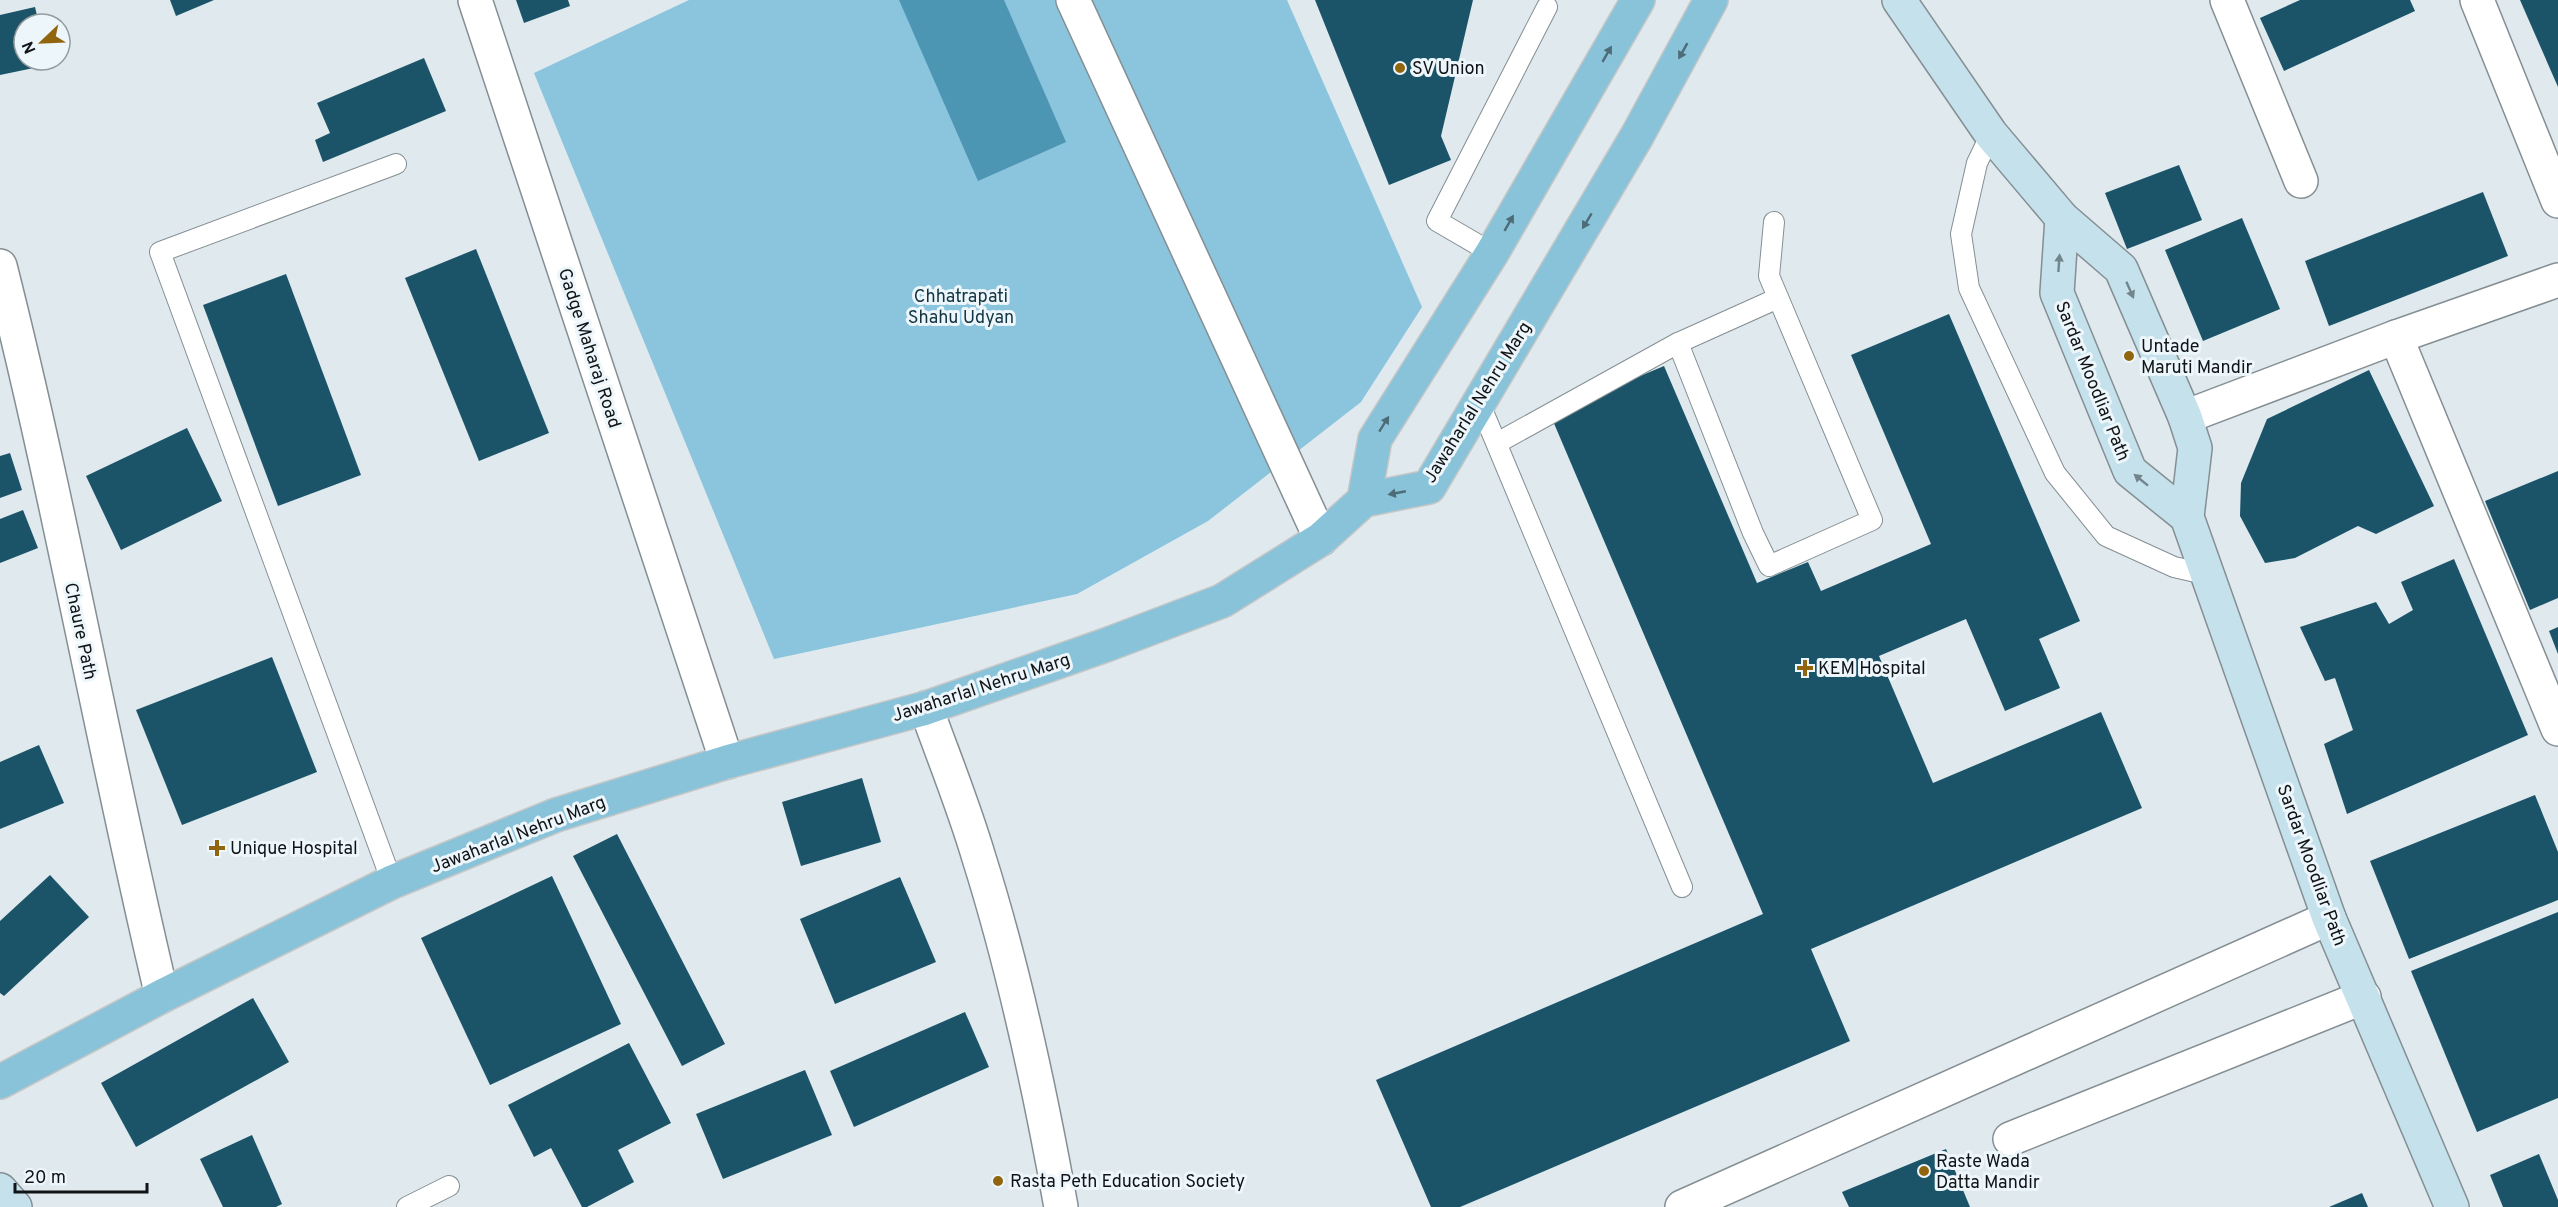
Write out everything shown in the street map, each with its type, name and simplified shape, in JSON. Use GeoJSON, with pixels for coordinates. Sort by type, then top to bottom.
{"type":"FeatureCollection","features":[{"type":"Feature","properties":{"kind":"main road","name":"Jawaharlal Nehru Marg"},"geometry":{"type":"LineString","coordinates":[[0,1082],[162,996],[392,882],[556,815],[728,762],[926,708],[1106,645],[1222,601],[1321,539],[1364,500],[1429,487],[1637,136],[1711,0]]}},
{"type":"Feature","properties":{"kind":"main road"},"geometry":{"type":"LineString","coordinates":[[1364,500],[1375,439],[1492,253],[1636,1]]}},
{"type":"Feature","properties":{"kind":"street","name":"Gadge Maharaj Road"},"geometry":{"type":"LineString","coordinates":[[475,0],[728,762]]}},
{"type":"Feature","properties":{"kind":"street"},"geometry":{"type":"LineString","coordinates":[[1073,0],[1321,539]]}},
{"type":"Feature","properties":{"kind":"street","name":"Sardar Moodliar Path"},"geometry":{"type":"LineString","coordinates":[[1899,0],[1991,134],[2062,218],[2121,269],[2185,417],[2195,448],[2187,517],[2329,918],[2452,1207]]}},
{"type":"Feature","properties":{"kind":"street"},"geometry":{"type":"LineString","coordinates":[[2227,0],[2301,181]]}},
{"type":"Feature","properties":{"kind":"street"},"geometry":{"type":"LineString","coordinates":[[2477,0],[2558,201]]}},
{"type":"Feature","properties":{"kind":"street","name":"Sardar Moodliar Path"},"geometry":{"type":"LineString","coordinates":[[2062,218],[2057,293],[2130,471],[2187,517]]}},
{"type":"Feature","properties":{"kind":"street","name":"Chaure Path"},"geometry":{"type":"LineString","coordinates":[[0,266],[25,366],[162,996]]}},
{"type":"Feature","properties":{"kind":"street"},"geometry":{"type":"LineString","coordinates":[[2185,417],[2396,337],[2558,280]]}},
{"type":"Feature","properties":{"kind":"street"},"geometry":{"type":"LineString","coordinates":[[2396,337],[2558,729]]}},
{"type":"Feature","properties":{"kind":"street"},"geometry":{"type":"LineString","coordinates":[[926,708],[979,857],[1009,962],[1062,1207]]}},
{"type":"Feature","properties":{"kind":"street"},"geometry":{"type":"LineString","coordinates":[[1682,1207],[2329,918]]}},
{"type":"Feature","properties":{"kind":"street"},"geometry":{"type":"LineString","coordinates":[[2010,1139],[2364,997]]}},
{"type":"Feature","properties":{"kind":"street"},"geometry":{"type":"LineString","coordinates":[[0,1190],[15,1207]]}},
{"type":"Feature","properties":{"kind":"lane"},"geometry":{"type":"LineString","coordinates":[[1492,253],[1437,221],[1547,7]]}},
{"type":"Feature","properties":{"kind":"lane"},"geometry":{"type":"LineString","coordinates":[[1991,134],[1977,163],[1961,234],[1969,288],[2055,473],[2106,536],[2174,567],[2209,575]]}},
{"type":"Feature","properties":{"kind":"lane"},"geometry":{"type":"LineString","coordinates":[[392,882],[160,252],[396,164]]}},
{"type":"Feature","properties":{"kind":"lane"},"geometry":{"type":"LineString","coordinates":[[1678,344],[1753,533],[1769,566],[1872,520],[1769,276],[1774,222]]}},
{"type":"Feature","properties":{"kind":"lane"},"geometry":{"type":"LineString","coordinates":[[1497,443],[1678,344],[1778,298]]}},
{"type":"Feature","properties":{"kind":"lane"},"geometry":{"type":"LineString","coordinates":[[1479,402],[1682,888]]}},
{"type":"Feature","properties":{"kind":"lane"},"geometry":{"type":"LineString","coordinates":[[407,1207],[449,1185]]}},
{"type":"Feature","properties":{"kind":"green space","name":"Chhatrapati Shahu Udyan"},"geometry":{"type":"Polygon","coordinates":[[[689,0],[1287,0],[1422,307],[1361,402],[1208,521],[1077,594],[774,659],[534,73],[689,0]]]}},
{"type":"Feature","properties":{"kind":"shaded area"},"geometry":{"type":"Polygon","coordinates":[[[899,0],[1004,0],[1066,142],[978,181],[899,0]]]}},
{"type":"Feature","properties":{"kind":"building"},"geometry":{"type":"Polygon","coordinates":[[[170,0],[214,0],[176,16],[170,0]]]}},
{"type":"Feature","properties":{"kind":"building"},"geometry":{"type":"Polygon","coordinates":[[[516,0],[568,0],[570,6],[524,23],[516,0]]]}},
{"type":"Feature","properties":{"kind":"building","name":"SV Union"},"geometry":{"type":"Polygon","coordinates":[[[1315,0],[1473,0],[1441,136],[1451,160],[1389,185],[1315,0]]]}},
{"type":"Feature","properties":{"kind":"building"},"geometry":{"type":"Polygon","coordinates":[[[2300,0],[2410,0],[2415,11],[2284,71],[2260,18],[2300,0]]]}},
{"type":"Feature","properties":{"kind":"building"},"geometry":{"type":"Polygon","coordinates":[[[2520,0],[2558,0],[2558,87],[2520,0]]]}},
{"type":"Feature","properties":{"kind":"building"},"geometry":{"type":"Polygon","coordinates":[[[35,7],[36,12],[13,12],[35,7]]]}},
{"type":"Feature","properties":{"kind":"building"},"geometry":{"type":"Polygon","coordinates":[[[12,12],[12,72],[14,72],[0,75],[0,15],[12,12]]]}},
{"type":"Feature","properties":{"kind":"building"},"geometry":{"type":"Polygon","coordinates":[[[424,58],[446,111],[323,162],[315,140],[330,133],[317,103],[424,58]]]}},
{"type":"Feature","properties":{"kind":"building"},"geometry":{"type":"Polygon","coordinates":[[[2179,165],[2202,220],[2127,249],[2105,193],[2179,165]]]}},
{"type":"Feature","properties":{"kind":"building"},"geometry":{"type":"Polygon","coordinates":[[[2483,192],[2508,256],[2329,326],[2305,261],[2483,192]]]}},
{"type":"Feature","properties":{"kind":"building"},"geometry":{"type":"Polygon","coordinates":[[[2242,218],[2280,309],[2203,341],[2165,250],[2242,218]]]}},
{"type":"Feature","properties":{"kind":"building"},"geometry":{"type":"Polygon","coordinates":[[[476,249],[549,433],[479,461],[405,278],[476,249]]]}},
{"type":"Feature","properties":{"kind":"building"},"geometry":{"type":"Polygon","coordinates":[[[286,274],[361,475],[278,506],[203,305],[286,274]]]}},
{"type":"Feature","properties":{"kind":"building"},"geometry":{"type":"Polygon","coordinates":[[[1949,314],[2080,621],[2039,639],[2060,688],[2005,711],[1966,619],[1879,656],[1933,783],[2101,712],[2142,808],[1811,949],[1850,1041],[1460,1207],[1431,1207],[1376,1080],[1763,914],[1550,414],[1664,366],[1757,583],[1808,562],[1821,591],[1931,544],[1851,355],[1949,314]]]}},
{"type":"Feature","properties":{"kind":"building"},"geometry":{"type":"Polygon","coordinates":[[[2369,370],[2434,506],[2376,534],[2358,526],[2295,558],[2265,563],[2240,516],[2241,483],[2267,419],[2369,370]]]}},
{"type":"Feature","properties":{"kind":"building"},"geometry":{"type":"Polygon","coordinates":[[[187,428],[222,501],[121,550],[86,476],[187,428]]]}},
{"type":"Feature","properties":{"kind":"building"},"geometry":{"type":"Polygon","coordinates":[[[10,453],[22,490],[0,498],[0,456],[10,453]]]}},
{"type":"Feature","properties":{"kind":"building"},"geometry":{"type":"Polygon","coordinates":[[[2558,471],[2558,598],[2530,610],[2485,501],[2558,471]]]}},
{"type":"Feature","properties":{"kind":"building"},"geometry":{"type":"Polygon","coordinates":[[[23,510],[38,548],[0,563],[0,519],[23,510]]]}},
{"type":"Feature","properties":{"kind":"building"},"geometry":{"type":"Polygon","coordinates":[[[2454,559],[2528,735],[2347,814],[2324,744],[2353,730],[2335,678],[2325,681],[2300,627],[2376,602],[2389,624],[2413,610],[2401,582],[2454,559]]]}},
{"type":"Feature","properties":{"kind":"building"},"geometry":{"type":"Polygon","coordinates":[[[2558,627],[2558,654],[2549,631],[2558,627]]]}},
{"type":"Feature","properties":{"kind":"building"},"geometry":{"type":"Polygon","coordinates":[[[272,657],[317,772],[182,825],[136,710],[272,657]]]}},
{"type":"Feature","properties":{"kind":"building"},"geometry":{"type":"Polygon","coordinates":[[[39,745],[64,803],[0,829],[0,762],[39,745]]]}},
{"type":"Feature","properties":{"kind":"building"},"geometry":{"type":"Polygon","coordinates":[[[862,778],[881,842],[801,866],[782,802],[862,778]]]}},
{"type":"Feature","properties":{"kind":"building"},"geometry":{"type":"Polygon","coordinates":[[[2535,795],[2558,852],[2558,900],[2409,959],[2370,861],[2535,795]]]}},
{"type":"Feature","properties":{"kind":"building"},"geometry":{"type":"Polygon","coordinates":[[[617,834],[725,1044],[682,1066],[573,856],[617,834]]]}},
{"type":"Feature","properties":{"kind":"building"},"geometry":{"type":"Polygon","coordinates":[[[50,875],[89,917],[4,996],[0,993],[0,921],[50,875]]]}},
{"type":"Feature","properties":{"kind":"building"},"geometry":{"type":"Polygon","coordinates":[[[552,876],[621,1024],[490,1085],[421,938],[552,876]]]}},
{"type":"Feature","properties":{"kind":"building"},"geometry":{"type":"Polygon","coordinates":[[[900,877],[936,962],[835,1004],[800,919],[900,877]]]}},
{"type":"Feature","properties":{"kind":"building"},"geometry":{"type":"Polygon","coordinates":[[[2558,912],[2558,1098],[2477,1132],[2411,971],[2558,912]]]}},
{"type":"Feature","properties":{"kind":"building"},"geometry":{"type":"Polygon","coordinates":[[[253,998],[289,1062],[136,1147],[101,1083],[253,998]]]}},
{"type":"Feature","properties":{"kind":"building"},"geometry":{"type":"Polygon","coordinates":[[[965,1012],[989,1067],[854,1127],[830,1071],[965,1012]]]}},
{"type":"Feature","properties":{"kind":"building"},"geometry":{"type":"Polygon","coordinates":[[[629,1043],[671,1123],[618,1150],[634,1182],[587,1207],[582,1207],[551,1148],[534,1157],[508,1105],[629,1043]]]}},
{"type":"Feature","properties":{"kind":"building"},"geometry":{"type":"Polygon","coordinates":[[[805,1070],[832,1135],[723,1179],[696,1114],[805,1070]]]}},
{"type":"Feature","properties":{"kind":"building"},"geometry":{"type":"Polygon","coordinates":[[[252,1135],[282,1204],[276,1207],[223,1207],[200,1159],[252,1135]]]}},
{"type":"Feature","properties":{"kind":"building","name":"Raste Wada Datta Mandir"},"geometry":{"type":"Polygon","coordinates":[[[1946,1149],[1970,1207],[1849,1207],[1842,1192],[1946,1149]]]}},
{"type":"Feature","properties":{"kind":"building"},"geometry":{"type":"Polygon","coordinates":[[[2539,1154],[2558,1200],[2558,1207],[2503,1207],[2490,1175],[2539,1154]]]}},
{"type":"Feature","properties":{"kind":"building"},"geometry":{"type":"Polygon","coordinates":[[[2362,1193],[2368,1207],[2329,1207],[2362,1193]]]}},
{"type":"Feature","properties":{"kind":"place","name":"SV Union"},"geometry":{"type":"Point","coordinates":[1400,68]}},
{"type":"Feature","properties":{"kind":"place","name":"Untade Maruti Mandir"},"geometry":{"type":"Point","coordinates":[2129,356]}},
{"type":"Feature","properties":{"kind":"place","name":"KEM Hospital"},"geometry":{"type":"Point","coordinates":[1805,668]}},
{"type":"Feature","properties":{"kind":"place","name":"Unique Hospital"},"geometry":{"type":"Point","coordinates":[217,848]}},
{"type":"Feature","properties":{"kind":"place","name":"Raste Wada Datta Mandir"},"geometry":{"type":"Point","coordinates":[1924,1171]}},
{"type":"Feature","properties":{"kind":"place","name":"Rasta Peth Education Society"},"geometry":{"type":"Point","coordinates":[998,1181]}}]}
